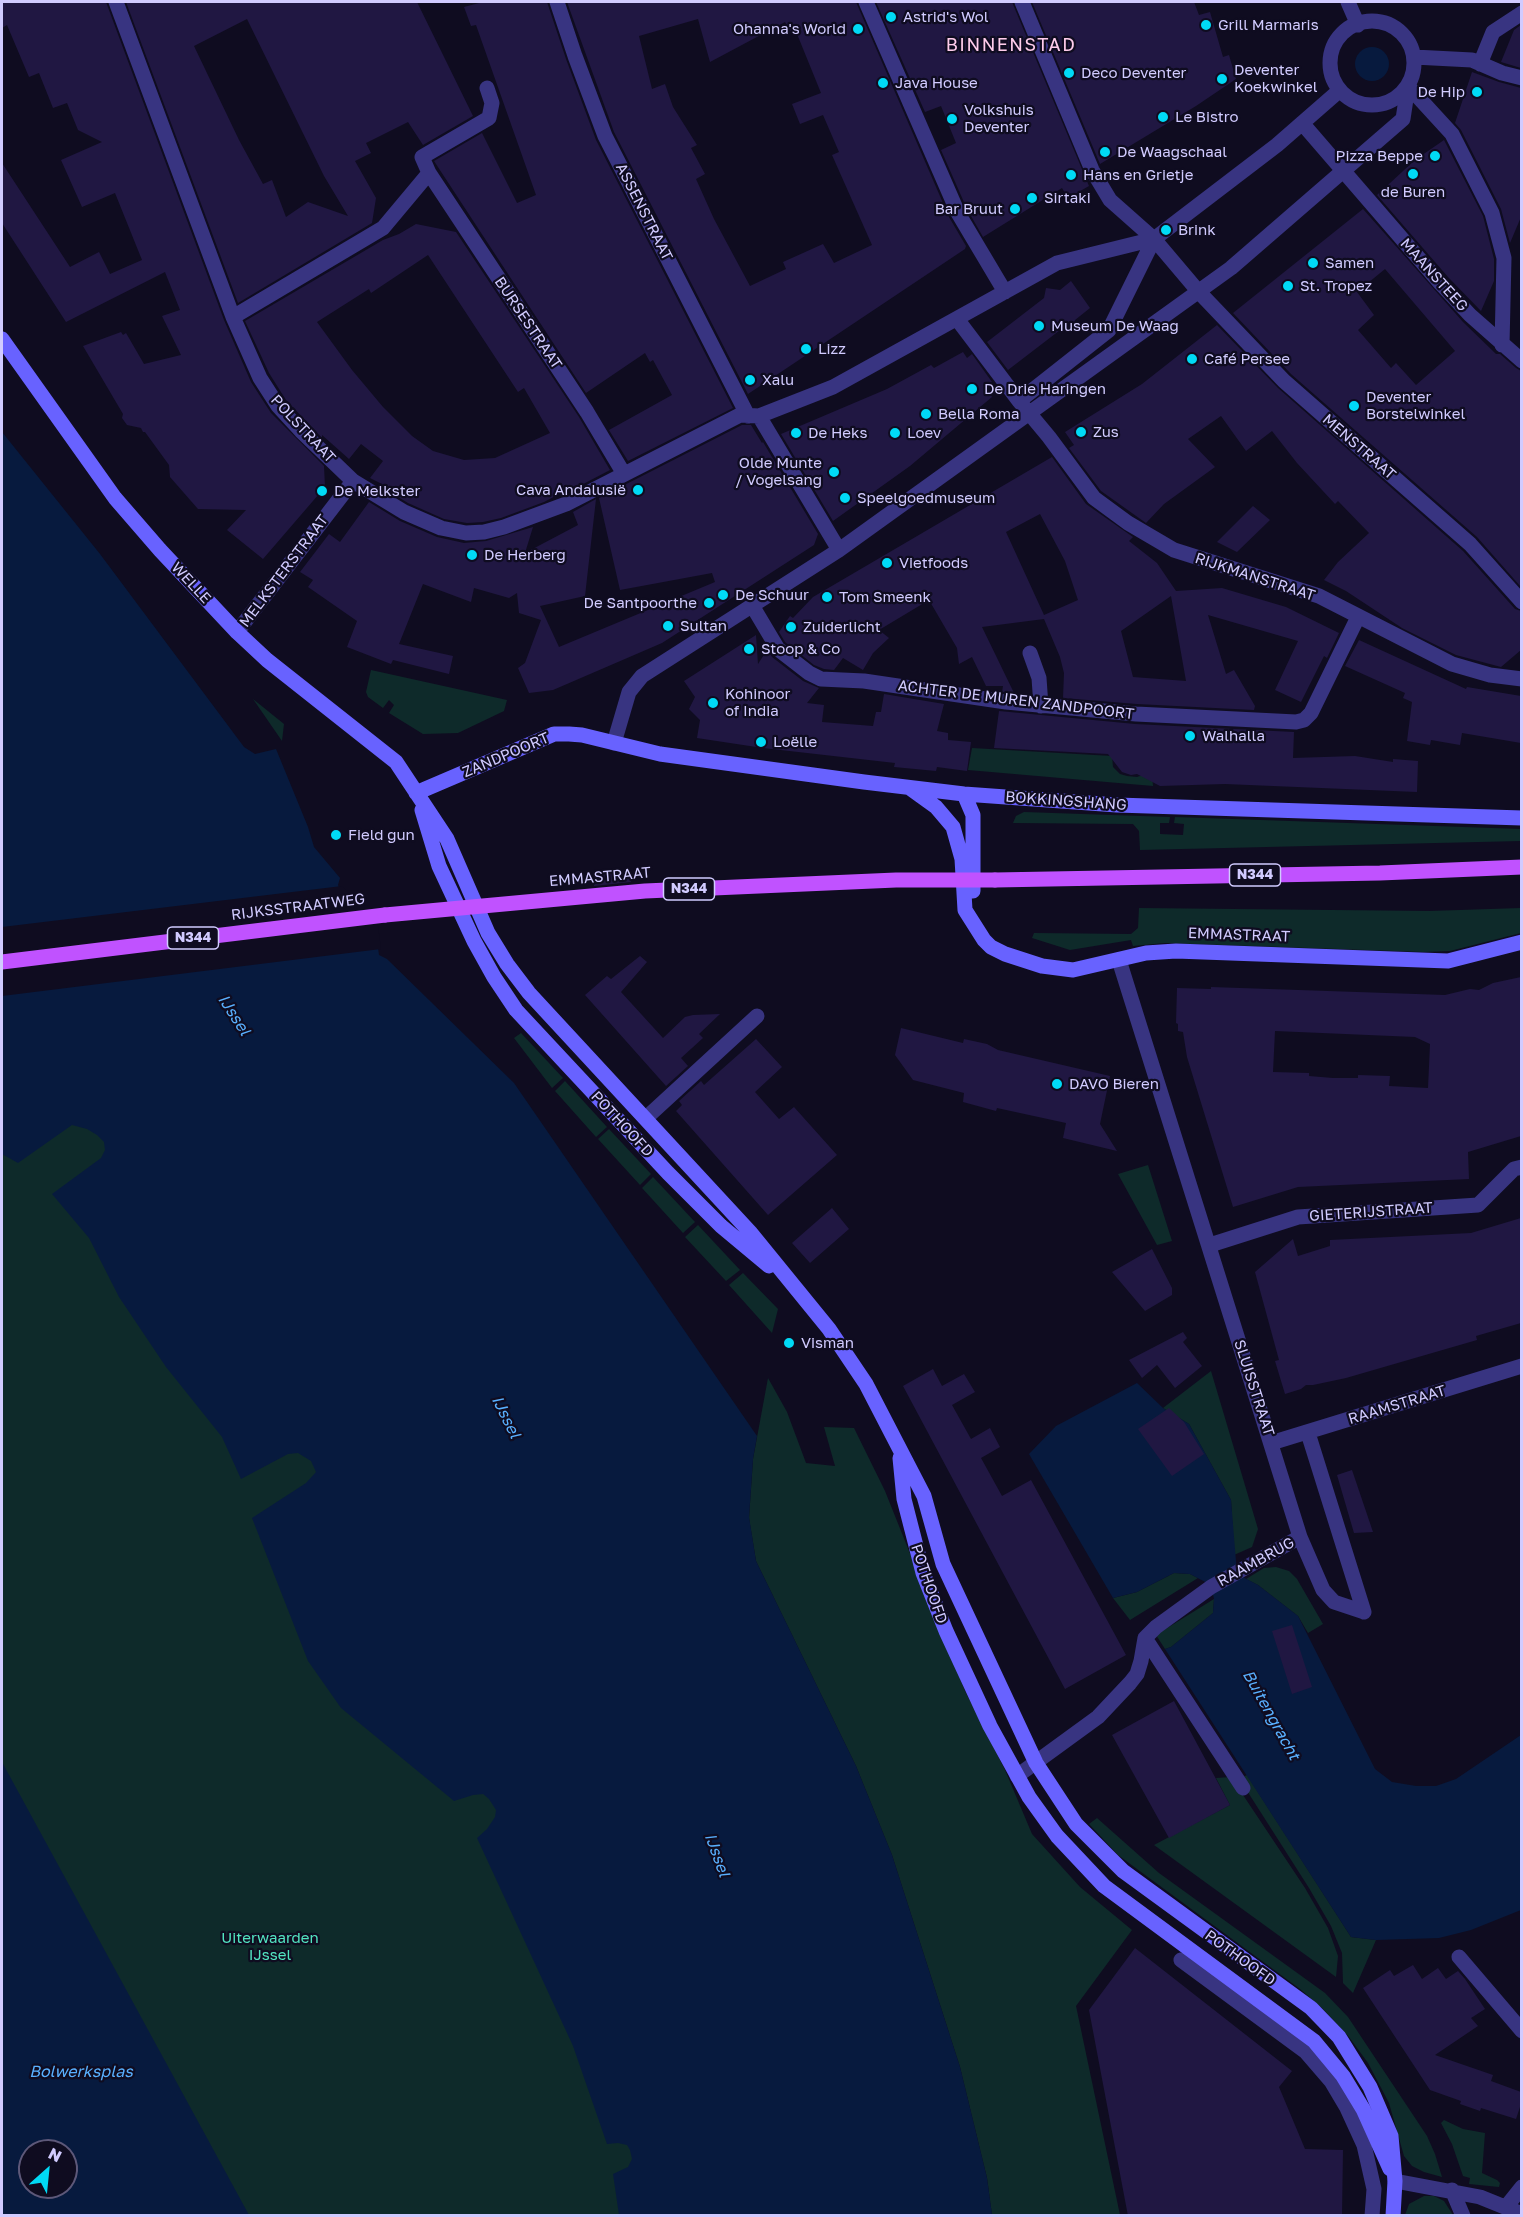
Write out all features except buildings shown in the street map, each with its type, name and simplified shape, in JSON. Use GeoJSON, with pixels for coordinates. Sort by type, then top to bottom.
{"type":"FeatureCollection","features":[{"type":"Feature","properties":{"kind":"main road","name":"EMMASTRAAT"},"geometry":{"type":"LineString","coordinates":[[385,915],[645,891],[896,880],[1368,873],[1519,868]]}},
{"type":"Feature","properties":{"kind":"main road","name":"RIJKSSTRAATWEG"},"geometry":{"type":"LineString","coordinates":[[2,962],[385,915]]}},
{"type":"Feature","properties":{"kind":"street","name":"POLSTRAAT"},"geometry":{"type":"LineString","coordinates":[[116,2],[232,317],[260,378],[278,406],[353,480],[404,512],[441,528],[466,533],[484,532],[513,524],[566,504],[740,415],[754,416]]}},
{"type":"Feature","properties":{"kind":"street","name":"ASSENSTRAAT"},"geometry":{"type":"LineString","coordinates":[[557,2],[605,135],[754,416],[839,550]]}},
{"type":"Feature","properties":{"kind":"street"},"geometry":{"type":"LineString","coordinates":[[866,2],[958,213],[1005,292]]}},
{"type":"Feature","properties":{"kind":"street"},"geometry":{"type":"LineString","coordinates":[[1022,2],[1092,170],[1110,200],[1154,239],[1198,291]]}},
{"type":"Feature","properties":{"kind":"street"},"geometry":{"type":"LineString","coordinates":[[1348,2],[1358,25]]}},
{"type":"Feature","properties":{"kind":"street"},"geometry":{"type":"LineString","coordinates":[[1480,64],[1493,32],[1521,13]]}},
{"type":"Feature","properties":{"kind":"street"},"geometry":{"type":"LineString","coordinates":[[614,743],[629,692],[642,676],[839,550],[1231,268],[1403,119],[1408,86],[1414,67],[1414,57],[1407,39],[1392,26],[1374,21],[1346,30],[1333,48],[1331,70],[1340,90],[1362,104],[1375,105],[1388,102],[1408,86]]}},
{"type":"Feature","properties":{"kind":"street"},"geometry":{"type":"LineString","coordinates":[[1414,57],[1472,60],[1502,73],[1521,78]]}},
{"type":"Feature","properties":{"kind":"street"},"geometry":{"type":"LineString","coordinates":[[1408,86],[1452,134],[1492,213],[1504,258],[1503,345]]}},
{"type":"Feature","properties":{"kind":"street"},"geometry":{"type":"LineString","coordinates":[[232,317],[383,228],[429,173],[422,157],[489,118],[492,103],[487,88]]}},
{"type":"Feature","properties":{"kind":"street"},"geometry":{"type":"LineString","coordinates":[[754,416],[833,387],[1057,263],[1154,239],[1302,123],[1340,90]]}},
{"type":"Feature","properties":{"kind":"street"},"geometry":{"type":"LineString","coordinates":[[1302,123],[1343,171]]}},
{"type":"Feature","properties":{"kind":"street","name":"MAANSTEEG"},"geometry":{"type":"LineString","coordinates":[[1343,171],[1470,315],[1521,361]]}},
{"type":"Feature","properties":{"kind":"street","name":"BURSESTRAAT"},"geometry":{"type":"LineString","coordinates":[[429,173],[587,412],[624,474]]}},
{"type":"Feature","properties":{"kind":"street"},"geometry":{"type":"LineString","coordinates":[[1019,401],[1109,330],[1154,239]]}},
{"type":"Feature","properties":{"kind":"street"},"geometry":{"type":"LineString","coordinates":[[1198,275],[1198,291]]}},
{"type":"Feature","properties":{"kind":"street","name":"MENSTRAAT"},"geometry":{"type":"LineString","coordinates":[[1198,291],[1284,381],[1470,544],[1521,602]]}},
{"type":"Feature","properties":{"kind":"street"},"geometry":{"type":"LineString","coordinates":[[957,319],[1030,413]]}},
{"type":"Feature","properties":{"kind":"street","name":"WELLE"},"geometry":{"type":"LineString","coordinates":[[2,339],[115,498],[160,550],[237,632],[267,660],[396,762],[447,840],[488,933]]}},
{"type":"Feature","properties":{"kind":"street","name":"RIJKMANSTRAAT"},"geometry":{"type":"LineString","coordinates":[[1030,413],[1094,498],[1128,523],[1174,550],[1319,596],[1452,664],[1490,675],[1521,679]]}},
{"type":"Feature","properties":{"kind":"street","name":"MELKSTERSTRAAT"},"geometry":{"type":"LineString","coordinates":[[237,632],[353,480]]}},
{"type":"Feature","properties":{"kind":"street","name":"ACHTER DE MUREN ZANDPOORT"},"geometry":{"type":"LineString","coordinates":[[753,607],[778,649],[809,673],[821,679],[864,681],[1041,706],[1136,714],[1300,722],[1311,713],[1358,617]]}},
{"type":"Feature","properties":{"kind":"street"},"geometry":{"type":"LineString","coordinates":[[1030,653],[1039,678],[1041,706]]}},
{"type":"Feature","properties":{"kind":"street","name":"ZANDPOORT"},"geometry":{"type":"LineString","coordinates":[[416,793],[554,735],[582,735],[614,743]]}},
{"type":"Feature","properties":{"kind":"street","name":"BOKKINGSHANG"},"geometry":{"type":"LineString","coordinates":[[614,743],[660,754],[964,794],[1117,805],[1521,818]]}},
{"type":"Feature","properties":{"kind":"street","name":"EMMASTRAAT"},"geometry":{"type":"LineString","coordinates":[[909,788],[936,807],[953,827],[962,859],[965,910],[984,940],[991,947],[1005,954],[1042,966],[1073,970],[1146,953],[1176,951],[1448,961],[1521,942]]}},
{"type":"Feature","properties":{"kind":"street","name":"WELLE"},"geometry":{"type":"LineString","coordinates":[[416,793],[439,866],[474,941]]}},
{"type":"Feature","properties":{"kind":"street"},"geometry":{"type":"LineString","coordinates":[[964,794],[974,822],[972,921]]}},
{"type":"Feature","properties":{"kind":"street","name":"POTHOOFD"},"geometry":{"type":"LineString","coordinates":[[488,933],[507,964],[529,993],[750,1232],[829,1329],[866,1384],[924,1496],[943,1564],[1036,1764],[1076,1824],[1123,1871],[1311,2008],[1325,2021],[1353,2058],[1385,2119],[1393,2151],[1395,2181],[1393,2216]]}},
{"type":"Feature","properties":{"kind":"street","name":"POTHOOFD"},"geometry":{"type":"LineString","coordinates":[[474,941],[516,1010],[721,1226],[794,1287]]}},
{"type":"Feature","properties":{"kind":"street","name":"SLUISSTRAAT"},"geometry":{"type":"LineString","coordinates":[[1119,960],[1300,1537],[1323,1590],[1334,1602],[1364,1612],[1308,1433]]}},
{"type":"Feature","properties":{"kind":"street"},"geometry":{"type":"LineString","coordinates":[[646,1118],[757,1017]]}},
{"type":"Feature","properties":{"kind":"street","name":"GIETERIJSTRAAT"},"geometry":{"type":"LineString","coordinates":[[1210,1245],[1298,1217],[1478,1204],[1514,1169],[1521,1167]]}},
{"type":"Feature","properties":{"kind":"street","name":"RAAMSTRAAT"},"geometry":{"type":"LineString","coordinates":[[1271,1443],[1521,1366]]}},
{"type":"Feature","properties":{"kind":"street","name":"POTHOOFD"},"geometry":{"type":"LineString","coordinates":[[899,1449],[904,1499],[923,1573],[956,1653],[990,1726],[1017,1776],[1057,1836],[1077,1860],[1104,1886],[1298,2027],[1327,2055],[1363,2109],[1395,2181]]}},
{"type":"Feature","properties":{"kind":"street","name":"RAAMBRUG"},"geometry":{"type":"LineString","coordinates":[[1145,1638],[1156,1627],[1211,1587],[1300,1537]]}},
{"type":"Feature","properties":{"kind":"street"},"geometry":{"type":"LineString","coordinates":[[1017,1776],[1098,1717],[1130,1683],[1137,1674],[1145,1638]]}},
{"type":"Feature","properties":{"kind":"street"},"geometry":{"type":"LineString","coordinates":[[1145,1638],[1243,1788]]}},
{"type":"Feature","properties":{"kind":"street"},"geometry":{"type":"LineString","coordinates":[[1460,1957],[1521,2031]]}},
{"type":"Feature","properties":{"kind":"street"},"geometry":{"type":"LineString","coordinates":[[1181,1960],[1306,2052],[1331,2081],[1347,2108],[1364,2145],[1374,2189],[1372,2216]]}},
{"type":"Feature","properties":{"kind":"street"},"geometry":{"type":"LineString","coordinates":[[1395,2181],[1452,2190],[1521,2214]]}},
{"type":"Feature","properties":{"kind":"street"},"geometry":{"type":"LineString","coordinates":[[1506,2207],[1521,2187]]}},
{"type":"Feature","properties":{"kind":"street"},"geometry":{"type":"LineString","coordinates":[[1452,2190],[1463,2216]]}},
{"type":"Feature","properties":{"kind":"green space"},"geometry":{"type":"Polygon","coordinates":[[[371,670],[507,700],[504,711],[458,733],[423,734],[389,713],[394,705],[389,700],[383,708],[368,697],[366,692],[371,670]]]}},
{"type":"Feature","properties":{"kind":"green space"},"geometry":{"type":"Polygon","coordinates":[[[253,699],[284,724],[282,741],[253,699]]]}},
{"type":"Feature","properties":{"kind":"green space"},"geometry":{"type":"Polygon","coordinates":[[[972,748],[1112,756],[1113,767],[1120,774],[1137,777],[1143,775],[1151,764],[1153,786],[968,770],[972,748]]]}},
{"type":"Feature","properties":{"kind":"green space"},"geometry":{"type":"Polygon","coordinates":[[[1024,812],[1170,817],[1169,823],[1160,823],[1160,834],[1183,835],[1184,824],[1174,823],[1175,817],[1521,829],[1521,841],[1140,850],[1139,831],[1133,824],[1013,823],[1016,816],[1024,812]]]}},
{"type":"Feature","properties":{"kind":"green space"},"geometry":{"type":"Polygon","coordinates":[[[1139,908],[1429,911],[1521,908],[1521,933],[1450,951],[1423,952],[1165,943],[1133,946],[1131,940],[1070,950],[1032,938],[1034,933],[1131,934],[1138,928],[1139,908]]]}},
{"type":"Feature","properties":{"kind":"green space"},"geometry":{"type":"Polygon","coordinates":[[[521,1033],[563,1078],[552,1088],[514,1038],[521,1033]]]}},
{"type":"Feature","properties":{"kind":"green space","name":"Uiterwaarden IJssel"},"geometry":{"type":"Polygon","coordinates":[[[2,1053],[108,1140],[322,1458],[502,1803],[635,2150],[645,2215],[2,2215],[2,1053]]]}},
{"type":"Feature","properties":{"kind":"green space"},"geometry":{"type":"Polygon","coordinates":[[[565,1081],[607,1127],[596,1137],[555,1091],[565,1081]]]}},
{"type":"Feature","properties":{"kind":"green space"},"geometry":{"type":"Polygon","coordinates":[[[609,1129],[651,1174],[640,1185],[598,1139],[609,1129]]]}},
{"type":"Feature","properties":{"kind":"green space"},"geometry":{"type":"Polygon","coordinates":[[[1148,1165],[1172,1241],[1157,1245],[1118,1174],[1148,1165]]]}},
{"type":"Feature","properties":{"kind":"green space"},"geometry":{"type":"Polygon","coordinates":[[[653,1177],[695,1222],[683,1233],[642,1188],[653,1177]]]}},
{"type":"Feature","properties":{"kind":"green space"},"geometry":{"type":"Polygon","coordinates":[[[698,1225],[740,1270],[726,1281],[685,1237],[698,1225]]]}},
{"type":"Feature","properties":{"kind":"green space"},"geometry":{"type":"Polygon","coordinates":[[[743,1273],[778,1309],[772,1333],[729,1285],[743,1273]]]}},
{"type":"Feature","properties":{"kind":"green space"},"geometry":{"type":"Polygon","coordinates":[[[1211,1371],[1258,1529],[1252,1547],[1234,1555],[1231,1500],[1189,1424],[1163,1408],[1211,1371]]]}},
{"type":"Feature","properties":{"kind":"green space"},"geometry":{"type":"Polygon","coordinates":[[[768,1378],[787,1412],[806,1463],[835,1466],[824,1427],[854,1428],[885,1491],[965,1691],[1005,1770],[1032,1834],[1080,1887],[1132,1930],[1076,2006],[1120,2215],[992,2215],[987,2178],[960,2067],[892,1855],[856,1766],[756,1561],[749,1518],[753,1459],[768,1378]]]}},
{"type":"Feature","properties":{"kind":"green space"},"geometry":{"type":"Polygon","coordinates":[[[1276,1567],[1289,1571],[1297,1579],[1323,1624],[1308,1633],[1298,1616],[1258,1585],[1246,1579],[1264,1568],[1276,1567]]]}},
{"type":"Feature","properties":{"kind":"green space"},"geometry":{"type":"Polygon","coordinates":[[[1174,1573],[1190,1574],[1198,1578],[1130,1620],[1113,1598],[1137,1592],[1174,1573]]]}},
{"type":"Feature","properties":{"kind":"green space"},"geometry":{"type":"Polygon","coordinates":[[[1214,1599],[1213,1613],[1171,1647],[1165,1649],[1156,1635],[1214,1599]]]}},
{"type":"Feature","properties":{"kind":"green space"},"geometry":{"type":"Polygon","coordinates":[[[1247,1775],[1351,1937],[1376,1940],[1353,1993],[1343,1983],[1342,1953],[1331,1926],[1242,1783],[1243,1777],[1247,1775]]]}},
{"type":"Feature","properties":{"kind":"green space"},"geometry":{"type":"Polygon","coordinates":[[[1231,1777],[1305,1888],[1328,1928],[1338,1956],[1336,1977],[1154,1845],[1230,1805],[1216,1778],[1231,1777]]]}},
{"type":"Feature","properties":{"kind":"green space"},"geometry":{"type":"Polygon","coordinates":[[[1097,1818],[1159,1873],[1325,1993],[1348,2017],[1427,2136],[1442,2177],[1412,2166],[1404,2156],[1389,2103],[1368,2063],[1349,2037],[1322,2008],[1300,1989],[1118,1855],[1089,1824],[1097,1818]]]}},
{"type":"Feature","properties":{"kind":"green space"},"geometry":{"type":"Polygon","coordinates":[[[1444,2120],[1463,2129],[1485,2133],[1482,2173],[1497,2180],[1500,2183],[1499,2187],[1469,2184],[1470,2178],[1463,2176],[1452,2144],[1441,2123],[1444,2120]]]}},
{"type":"Feature","properties":{"kind":"green space"},"geometry":{"type":"Polygon","coordinates":[[[1424,2196],[1434,2196],[1444,2201],[1453,2215],[1405,2215],[1409,2204],[1424,2196]]]}},
{"type":"Feature","properties":{"kind":"water"},"geometry":{"type":"Polygon","coordinates":[[[1372,47],[1384,52],[1389,64],[1384,76],[1372,81],[1360,76],[1355,64],[1360,52],[1372,47]]]}},
{"type":"Feature","properties":{"kind":"water","name":"IJssel"},"geometry":{"type":"Polygon","coordinates":[[[2,432],[100,554],[244,747],[255,754],[276,749],[314,847],[340,878],[338,885],[340,890],[362,913],[374,918],[379,955],[387,959],[514,1083],[757,1436],[749,1517],[756,1561],[856,1766],[892,1855],[960,2067],[987,2178],[992,2215],[619,2215],[613,2174],[628,2167],[632,2159],[630,2150],[627,2145],[607,2144],[573,2046],[477,1838],[487,1829],[495,1817],[496,1810],[483,1794],[454,1801],[341,1708],[308,1661],[252,1518],[306,1483],[316,1472],[311,1461],[298,1453],[288,1454],[241,1479],[222,1437],[166,1367],[119,1297],[89,1238],[52,1194],[101,1158],[105,1150],[104,1142],[97,1135],[87,1129],[72,1125],[18,1163],[2,1154],[2,432]]]}},
{"type":"Feature","properties":{"kind":"water","name":"Buitengracht"},"geometry":{"type":"Polygon","coordinates":[[[1137,1383],[1163,1408],[1189,1424],[1231,1500],[1237,1574],[1258,1585],[1298,1616],[1375,1769],[1392,1782],[1416,1786],[1436,1786],[1456,1779],[1521,1735],[1521,1910],[1471,1930],[1439,1938],[1376,1940],[1351,1937],[1165,1649],[1171,1647],[1213,1613],[1214,1599],[1211,1585],[1190,1574],[1174,1573],[1137,1592],[1113,1598],[1029,1454],[1056,1426],[1137,1383]]]}},
{"type":"Feature","properties":{"kind":"water","name":"Bolwerksplas"},"geometry":{"type":"Polygon","coordinates":[[[2,1762],[249,2215],[2,2215],[2,1762]]]}},
{"type":"Feature","properties":{"kind":"pier"},"geometry":{"type":"Polygon","coordinates":[[[342,886],[347,891],[362,890],[365,912],[377,918],[381,949],[2,996],[2,927],[342,886]]]}},
{"type":"Feature","properties":{"kind":"place","name":"Astrid's Wol"},"geometry":{"type":"Point","coordinates":[891,17]}},
{"type":"Feature","properties":{"kind":"place","name":"Grill Marmaris"},"geometry":{"type":"Point","coordinates":[1206,25]}},
{"type":"Feature","properties":{"kind":"place","name":"Ohanna's World"},"geometry":{"type":"Point","coordinates":[858,29]}},
{"type":"Feature","properties":{"kind":"place","name":"Deco Deventer"},"geometry":{"type":"Point","coordinates":[1069,73]}},
{"type":"Feature","properties":{"kind":"place","name":"Deventer Koekwinkel"},"geometry":{"type":"Point","coordinates":[1222,79]}},
{"type":"Feature","properties":{"kind":"place","name":"Java House"},"geometry":{"type":"Point","coordinates":[883,83]}},
{"type":"Feature","properties":{"kind":"place","name":"De Hip"},"geometry":{"type":"Point","coordinates":[1477,92]}},
{"type":"Feature","properties":{"kind":"place","name":"Le Bistro"},"geometry":{"type":"Point","coordinates":[1163,117]}},
{"type":"Feature","properties":{"kind":"place","name":"Volkshuis Deventer"},"geometry":{"type":"Point","coordinates":[952,119]}},
{"type":"Feature","properties":{"kind":"place","name":"De Waagschaal"},"geometry":{"type":"Point","coordinates":[1105,152]}},
{"type":"Feature","properties":{"kind":"place","name":"Pizza Beppe"},"geometry":{"type":"Point","coordinates":[1435,156]}},
{"type":"Feature","properties":{"kind":"place","name":"de Buren"},"geometry":{"type":"Point","coordinates":[1413,174]}},
{"type":"Feature","properties":{"kind":"place","name":"Hans en Grietje"},"geometry":{"type":"Point","coordinates":[1071,175]}},
{"type":"Feature","properties":{"kind":"place","name":"Sirtaki"},"geometry":{"type":"Point","coordinates":[1032,198]}},
{"type":"Feature","properties":{"kind":"place","name":"Bar Bruut"},"geometry":{"type":"Point","coordinates":[1015,209]}},
{"type":"Feature","properties":{"kind":"place","name":"Brink"},"geometry":{"type":"Point","coordinates":[1166,230]}},
{"type":"Feature","properties":{"kind":"place","name":"Samen"},"geometry":{"type":"Point","coordinates":[1313,263]}},
{"type":"Feature","properties":{"kind":"place","name":"St. Tropez"},"geometry":{"type":"Point","coordinates":[1288,286]}},
{"type":"Feature","properties":{"kind":"place","name":"Museum De Waag"},"geometry":{"type":"Point","coordinates":[1039,326]}},
{"type":"Feature","properties":{"kind":"place","name":"Lizz"},"geometry":{"type":"Point","coordinates":[806,349]}},
{"type":"Feature","properties":{"kind":"place","name":"Café Persee"},"geometry":{"type":"Point","coordinates":[1192,359]}},
{"type":"Feature","properties":{"kind":"place","name":"Xalu"},"geometry":{"type":"Point","coordinates":[750,380]}},
{"type":"Feature","properties":{"kind":"place","name":"De Drie Haringen"},"geometry":{"type":"Point","coordinates":[972,389]}},
{"type":"Feature","properties":{"kind":"place","name":"Deventer Borstelwinkel"},"geometry":{"type":"Point","coordinates":[1354,406]}},
{"type":"Feature","properties":{"kind":"place","name":"Bella Roma"},"geometry":{"type":"Point","coordinates":[926,414]}},
{"type":"Feature","properties":{"kind":"place","name":"Zus"},"geometry":{"type":"Point","coordinates":[1081,432]}},
{"type":"Feature","properties":{"kind":"place","name":"De Heks"},"geometry":{"type":"Point","coordinates":[796,433]}},
{"type":"Feature","properties":{"kind":"place","name":"Loev"},"geometry":{"type":"Point","coordinates":[895,433]}},
{"type":"Feature","properties":{"kind":"place","name":"Olde Munte / Vogelsang"},"geometry":{"type":"Point","coordinates":[834,472]}},
{"type":"Feature","properties":{"kind":"place","name":"Cava Andalusië"},"geometry":{"type":"Point","coordinates":[638,490]}},
{"type":"Feature","properties":{"kind":"place","name":"De Melkster"},"geometry":{"type":"Point","coordinates":[322,491]}},
{"type":"Feature","properties":{"kind":"place","name":"Speelgoedmuseum"},"geometry":{"type":"Point","coordinates":[845,498]}},
{"type":"Feature","properties":{"kind":"place","name":"De Herberg"},"geometry":{"type":"Point","coordinates":[472,555]}},
{"type":"Feature","properties":{"kind":"place","name":"Vietfoods"},"geometry":{"type":"Point","coordinates":[887,563]}},
{"type":"Feature","properties":{"kind":"place","name":"De Schuur"},"geometry":{"type":"Point","coordinates":[723,595]}},
{"type":"Feature","properties":{"kind":"place","name":"Tom Smeenk"},"geometry":{"type":"Point","coordinates":[827,597]}},
{"type":"Feature","properties":{"kind":"place","name":"De Santpoorthe"},"geometry":{"type":"Point","coordinates":[709,603]}},
{"type":"Feature","properties":{"kind":"place","name":"Sultan"},"geometry":{"type":"Point","coordinates":[668,626]}},
{"type":"Feature","properties":{"kind":"place","name":"Zuiderlicht"},"geometry":{"type":"Point","coordinates":[791,627]}},
{"type":"Feature","properties":{"kind":"place","name":"Stoop & Co"},"geometry":{"type":"Point","coordinates":[749,649]}},
{"type":"Feature","properties":{"kind":"place","name":"Kohinoor of India"},"geometry":{"type":"Point","coordinates":[713,703]}},
{"type":"Feature","properties":{"kind":"place","name":"Walhalla"},"geometry":{"type":"Point","coordinates":[1190,736]}},
{"type":"Feature","properties":{"kind":"place","name":"Loëlle"},"geometry":{"type":"Point","coordinates":[761,742]}},
{"type":"Feature","properties":{"kind":"place","name":"Field gun"},"geometry":{"type":"Point","coordinates":[336,835]}},
{"type":"Feature","properties":{"kind":"place","name":"DAVO Bieren"},"geometry":{"type":"Point","coordinates":[1057,1084]}},
{"type":"Feature","properties":{"kind":"place","name":"Visman"},"geometry":{"type":"Point","coordinates":[789,1343]}},
{"type":"Feature","properties":{"kind":"district","name":"BINNENSTAD"},"geometry":{"type":"Point","coordinates":[1011,45]}}]}
